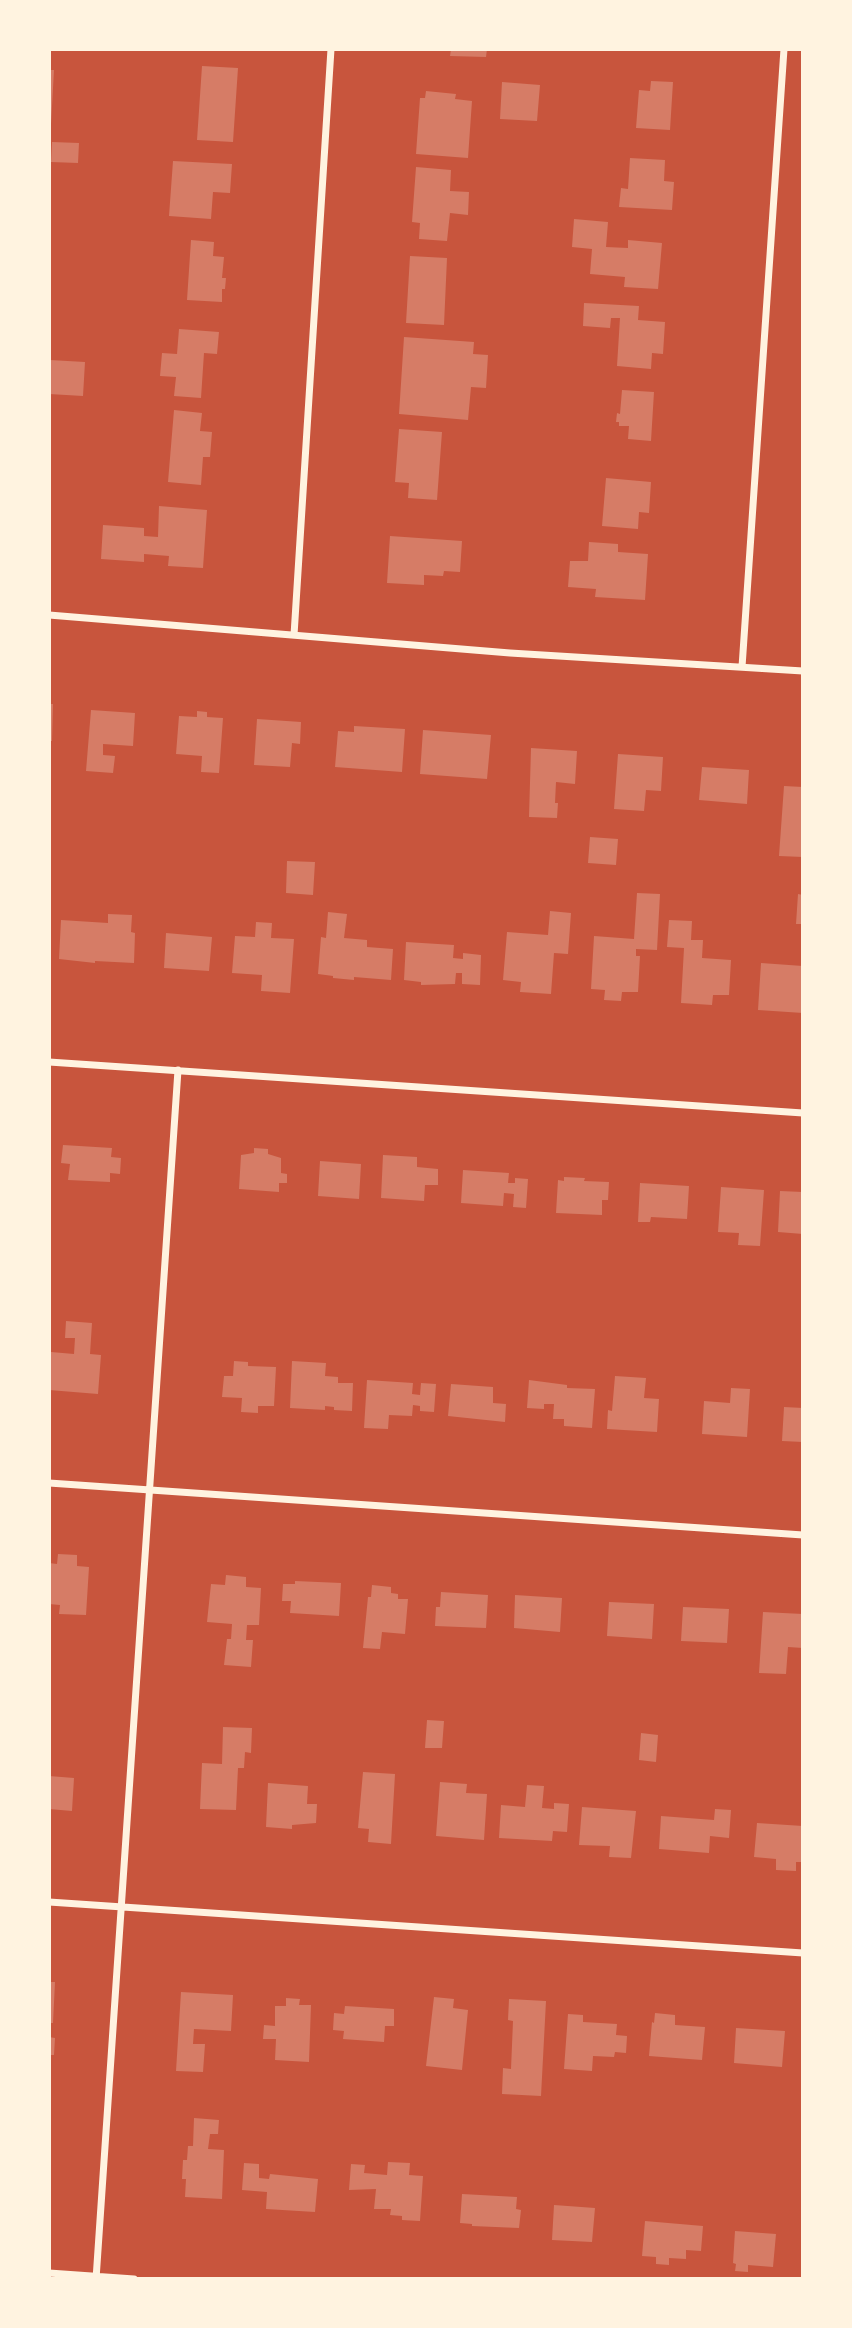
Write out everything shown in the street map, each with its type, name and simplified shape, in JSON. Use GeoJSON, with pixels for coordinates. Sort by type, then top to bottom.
{"type":"FeatureCollection","features":[{"type":"Feature","properties":{"kind":"street"},"geometry":{"type":"LineString","coordinates":[[294,635],[331,49]]}},
{"type":"Feature","properties":{"kind":"street"},"geometry":{"type":"LineString","coordinates":[[742,667],[784,49]]}},
{"type":"Feature","properties":{"kind":"street"},"geometry":{"type":"LineString","coordinates":[[49,615],[510,653],[803,671]]}},
{"type":"Feature","properties":{"kind":"street"},"geometry":{"type":"LineString","coordinates":[[49,1062],[803,1113]]}},
{"type":"Feature","properties":{"kind":"street"},"geometry":{"type":"LineString","coordinates":[[97,2278],[178,1070]]}},
{"type":"Feature","properties":{"kind":"street"},"geometry":{"type":"LineString","coordinates":[[49,1483],[803,1535]]}},
{"type":"Feature","properties":{"kind":"street"},"geometry":{"type":"LineString","coordinates":[[49,1902],[803,1953]]}},
{"type":"Feature","properties":{"kind":"street"},"geometry":{"type":"LineString","coordinates":[[49,2273],[134,2279]]}},
{"type":"Feature","properties":{"kind":"building"},"geometry":{"type":"Polygon","coordinates":[[[451,49],[487,49],[486,57],[450,56],[451,49]]]}},
{"type":"Feature","properties":{"kind":"building"},"geometry":{"type":"Polygon","coordinates":[[[202,66],[238,68],[233,142],[197,140],[202,66]]]}},
{"type":"Feature","properties":{"kind":"building"},"geometry":{"type":"Polygon","coordinates":[[[49,70],[54,70],[51,124],[49,124],[49,70]]]}},
{"type":"Feature","properties":{"kind":"building"},"geometry":{"type":"Polygon","coordinates":[[[651,81],[673,82],[670,130],[636,128],[639,90],[650,91],[651,81]]]}},
{"type":"Feature","properties":{"kind":"building"},"geometry":{"type":"Polygon","coordinates":[[[502,82],[540,85],[537,121],[500,119],[502,82]]]}},
{"type":"Feature","properties":{"kind":"building"},"geometry":{"type":"Polygon","coordinates":[[[426,91],[456,94],[455,99],[472,101],[468,158],[416,154],[420,98],[425,98],[426,91]]]}},
{"type":"Feature","properties":{"kind":"building"},"geometry":{"type":"Polygon","coordinates":[[[52,142],[79,143],[78,163],[51,162],[52,142]]]}},
{"type":"Feature","properties":{"kind":"building"},"geometry":{"type":"Polygon","coordinates":[[[630,158],[665,160],[664,181],[674,182],[672,210],[619,207],[621,188],[628,189],[630,158]]]}},
{"type":"Feature","properties":{"kind":"building"},"geometry":{"type":"Polygon","coordinates":[[[173,161],[232,164],[230,193],[213,192],[211,219],[169,216],[173,161]]]}},
{"type":"Feature","properties":{"kind":"building"},"geometry":{"type":"Polygon","coordinates":[[[416,167],[451,170],[450,191],[469,192],[468,215],[450,213],[447,241],[419,239],[420,223],[412,222],[416,167]]]}},
{"type":"Feature","properties":{"kind":"building"},"geometry":{"type":"Polygon","coordinates":[[[574,219],[608,222],[606,247],[628,248],[628,240],[662,243],[658,289],[624,287],[625,277],[590,274],[592,249],[572,247],[574,219]]]}},
{"type":"Feature","properties":{"kind":"building"},"geometry":{"type":"Polygon","coordinates":[[[191,240],[214,242],[213,256],[224,257],[222,278],[226,278],[225,289],[222,289],[222,302],[187,300],[191,240]]]}},
{"type":"Feature","properties":{"kind":"building"},"geometry":{"type":"Polygon","coordinates":[[[410,256],[447,258],[444,325],[406,323],[410,256]]]}},
{"type":"Feature","properties":{"kind":"building"},"geometry":{"type":"Polygon","coordinates":[[[584,303],[639,306],[638,320],[665,322],[663,354],[652,353],[651,369],[617,366],[620,318],[611,318],[610,328],[583,326],[584,303]]]}},
{"type":"Feature","properties":{"kind":"building"},"geometry":{"type":"Polygon","coordinates":[[[179,329],[219,332],[217,354],[204,353],[201,398],[174,396],[176,377],[160,376],[162,353],[177,354],[179,329]]]}},
{"type":"Feature","properties":{"kind":"building"},"geometry":{"type":"Polygon","coordinates":[[[404,337],[474,342],[473,354],[488,355],[486,388],[471,387],[468,420],[399,414],[404,337]]]}},
{"type":"Feature","properties":{"kind":"building"},"geometry":{"type":"Polygon","coordinates":[[[50,360],[85,362],[83,396],[49,394],[50,360]]]}},
{"type":"Feature","properties":{"kind":"building"},"geometry":{"type":"Polygon","coordinates":[[[622,390],[654,392],[651,441],[628,439],[629,426],[619,426],[619,422],[616,422],[617,413],[620,414],[622,390]]]}},
{"type":"Feature","properties":{"kind":"building"},"geometry":{"type":"Polygon","coordinates":[[[174,410],[202,413],[200,431],[212,432],[210,457],[203,457],[201,485],[168,482],[174,410]]]}},
{"type":"Feature","properties":{"kind":"building"},"geometry":{"type":"Polygon","coordinates":[[[399,429],[442,432],[437,500],[408,498],[409,483],[395,482],[399,429]]]}},
{"type":"Feature","properties":{"kind":"building"},"geometry":{"type":"Polygon","coordinates":[[[606,478],[651,482],[649,513],[639,512],[638,529],[602,526],[606,478]]]}},
{"type":"Feature","properties":{"kind":"building"},"geometry":{"type":"Polygon","coordinates":[[[159,506],[207,510],[203,568],[168,566],[169,556],[144,554],[144,562],[101,559],[103,525],[144,528],[144,536],[158,537],[159,506]]]}},
{"type":"Feature","properties":{"kind":"building"},"geometry":{"type":"Polygon","coordinates":[[[390,536],[462,541],[460,572],[444,571],[443,576],[424,575],[424,585],[387,583],[390,536]]]}},
{"type":"Feature","properties":{"kind":"building"},"geometry":{"type":"Polygon","coordinates":[[[589,542],[618,544],[618,552],[648,554],[645,600],[595,597],[596,589],[568,587],[570,561],[588,561],[589,542]]]}},
{"type":"Feature","properties":{"kind":"building"},"geometry":{"type":"Polygon","coordinates":[[[49,704],[53,704],[52,741],[49,741],[49,704]]]}},
{"type":"Feature","properties":{"kind":"building"},"geometry":{"type":"Polygon","coordinates":[[[91,710],[135,713],[133,746],[103,744],[103,755],[115,756],[113,773],[86,771],[91,710]]]}},
{"type":"Feature","properties":{"kind":"building"},"geometry":{"type":"Polygon","coordinates":[[[197,711],[207,712],[207,717],[223,718],[219,773],[201,772],[202,756],[176,754],[179,716],[197,717],[197,711]]]}},
{"type":"Feature","properties":{"kind":"building"},"geometry":{"type":"Polygon","coordinates":[[[257,719],[301,722],[300,744],[292,743],[290,767],[254,765],[257,719]]]}},
{"type":"Feature","properties":{"kind":"building"},"geometry":{"type":"Polygon","coordinates":[[[354,726],[405,729],[402,772],[335,767],[338,731],[354,732],[354,726]]]}},
{"type":"Feature","properties":{"kind":"building"},"geometry":{"type":"Polygon","coordinates":[[[423,730],[491,735],[487,779],[420,774],[423,730]]]}},
{"type":"Feature","properties":{"kind":"building"},"geometry":{"type":"Polygon","coordinates":[[[531,748],[577,751],[575,784],[556,782],[557,818],[529,817],[531,748]]]}},
{"type":"Feature","properties":{"kind":"building"},"geometry":{"type":"Polygon","coordinates":[[[618,754],[663,757],[661,791],[646,790],[644,811],[614,809],[618,754]]]}},
{"type":"Feature","properties":{"kind":"building"},"geometry":{"type":"Polygon","coordinates":[[[702,767],[749,770],[747,804],[699,800],[702,767]]]}},
{"type":"Feature","properties":{"kind":"building"},"geometry":{"type":"Polygon","coordinates":[[[784,786],[803,787],[803,857],[779,856],[784,786]]]}},
{"type":"Feature","properties":{"kind":"building"},"geometry":{"type":"Polygon","coordinates":[[[590,837],[618,839],[616,865],[588,863],[590,837]]]}},
{"type":"Feature","properties":{"kind":"building"},"geometry":{"type":"Polygon","coordinates":[[[287,861],[315,862],[313,895],[286,893],[287,861]]]}},
{"type":"Feature","properties":{"kind":"building"},"geometry":{"type":"Polygon","coordinates":[[[637,893],[660,894],[657,950],[636,949],[636,956],[640,956],[638,992],[622,992],[621,1001],[604,1000],[605,990],[591,989],[594,936],[634,939],[637,893]]]}},
{"type":"Feature","properties":{"kind":"building"},"geometry":{"type":"Polygon","coordinates":[[[798,894],[803,895],[803,924],[796,924],[798,894]]]}},
{"type":"Feature","properties":{"kind":"building"},"geometry":{"type":"Polygon","coordinates":[[[550,911],[571,913],[568,954],[554,953],[551,994],[520,992],[521,982],[503,980],[507,932],[548,935],[550,911]]]}},
{"type":"Feature","properties":{"kind":"building"},"geometry":{"type":"Polygon","coordinates":[[[328,912],[347,914],[344,938],[367,940],[367,947],[393,949],[391,980],[354,977],[354,980],[318,974],[321,937],[326,938],[328,912]]]}},
{"type":"Feature","properties":{"kind":"building"},"geometry":{"type":"Polygon","coordinates":[[[108,914],[132,915],[131,932],[135,933],[134,963],[59,959],[61,920],[108,923],[108,914]]]}},
{"type":"Feature","properties":{"kind":"building"},"geometry":{"type":"Polygon","coordinates":[[[669,920],[692,921],[691,940],[703,940],[702,958],[731,960],[729,995],[713,995],[712,1005],[681,1003],[684,948],[667,947],[669,920]]]}},
{"type":"Feature","properties":{"kind":"building"},"geometry":{"type":"Polygon","coordinates":[[[256,922],[272,923],[271,938],[294,939],[290,993],[261,991],[262,975],[232,973],[235,936],[255,937],[256,922]]]}},
{"type":"Feature","properties":{"kind":"building"},"geometry":{"type":"Polygon","coordinates":[[[166,933],[212,937],[209,971],[164,968],[166,933]]]}},
{"type":"Feature","properties":{"kind":"building"},"geometry":{"type":"Polygon","coordinates":[[[406,942],[454,945],[453,958],[463,959],[463,953],[481,955],[480,985],[462,984],[462,973],[456,973],[455,984],[421,985],[421,982],[404,980],[406,942]]]}},
{"type":"Feature","properties":{"kind":"building"},"geometry":{"type":"Polygon","coordinates":[[[761,963],[803,966],[803,1013],[758,1010],[761,963]]]}},
{"type":"Feature","properties":{"kind":"building"},"geometry":{"type":"Polygon","coordinates":[[[63,1145],[112,1148],[111,1157],[121,1158],[120,1174],[110,1173],[110,1182],[68,1180],[70,1164],[61,1163],[63,1145]]]}},
{"type":"Feature","properties":{"kind":"building"},"geometry":{"type":"Polygon","coordinates":[[[254,1148],[268,1149],[268,1154],[281,1158],[281,1173],[287,1174],[287,1183],[279,1183],[279,1192],[239,1189],[241,1155],[254,1153],[254,1148]]]}},
{"type":"Feature","properties":{"kind":"building"},"geometry":{"type":"Polygon","coordinates":[[[383,1155],[417,1157],[417,1167],[438,1169],[438,1185],[425,1185],[424,1201],[381,1198],[383,1155]]]}},
{"type":"Feature","properties":{"kind":"building"},"geometry":{"type":"Polygon","coordinates":[[[320,1161],[361,1164],[359,1199],[318,1196],[320,1161]]]}},
{"type":"Feature","properties":{"kind":"building"},"geometry":{"type":"Polygon","coordinates":[[[463,1170],[509,1173],[508,1183],[515,1183],[515,1178],[528,1179],[526,1208],[513,1207],[514,1194],[504,1193],[503,1206],[461,1203],[463,1170]]]}},
{"type":"Feature","properties":{"kind":"building"},"geometry":{"type":"Polygon","coordinates":[[[564,1177],[609,1182],[608,1200],[602,1200],[602,1215],[556,1213],[558,1180],[564,1181],[564,1177]]]}},
{"type":"Feature","properties":{"kind":"building"},"geometry":{"type":"Polygon","coordinates":[[[640,1183],[689,1186],[687,1219],[651,1217],[650,1222],[638,1222],[640,1183]]]}},
{"type":"Feature","properties":{"kind":"building"},"geometry":{"type":"Polygon","coordinates":[[[721,1187],[764,1190],[760,1246],[738,1245],[739,1233],[718,1232],[721,1187]]]}},
{"type":"Feature","properties":{"kind":"building"},"geometry":{"type":"Polygon","coordinates":[[[780,1191],[803,1192],[803,1234],[778,1232],[780,1191]]]}},
{"type":"Feature","properties":{"kind":"building"},"geometry":{"type":"Polygon","coordinates":[[[66,1321],[92,1323],[90,1354],[101,1355],[98,1394],[49,1390],[51,1352],[74,1354],[75,1338],[65,1338],[66,1321]]]}},
{"type":"Feature","properties":{"kind":"building"},"geometry":{"type":"Polygon","coordinates":[[[234,1361],[248,1362],[248,1366],[276,1367],[274,1406],[258,1406],[258,1413],[241,1412],[242,1398],[222,1397],[224,1376],[233,1376],[234,1361]]]}},
{"type":"Feature","properties":{"kind":"building"},"geometry":{"type":"Polygon","coordinates":[[[292,1361],[326,1363],[325,1376],[338,1377],[338,1383],[353,1383],[352,1411],[334,1410],[334,1407],[325,1406],[325,1410],[290,1408],[292,1361]]]}},
{"type":"Feature","properties":{"kind":"building"},"geometry":{"type":"Polygon","coordinates":[[[615,1376],[646,1378],[644,1398],[659,1399],[657,1432],[607,1429],[608,1410],[612,1411],[615,1376]]]}},
{"type":"Feature","properties":{"kind":"building"},"geometry":{"type":"Polygon","coordinates":[[[367,1380],[413,1383],[412,1394],[420,1395],[421,1383],[436,1384],[434,1412],[420,1411],[420,1406],[413,1405],[412,1416],[389,1415],[388,1429],[364,1428],[367,1380]]]}},
{"type":"Feature","properties":{"kind":"building"},"geometry":{"type":"Polygon","coordinates":[[[529,1380],[567,1385],[567,1388],[595,1389],[592,1428],[564,1426],[564,1419],[553,1419],[554,1404],[544,1404],[544,1409],[527,1408],[529,1380]]]}},
{"type":"Feature","properties":{"kind":"building"},"geometry":{"type":"Polygon","coordinates":[[[451,1384],[493,1387],[493,1403],[506,1404],[505,1422],[448,1416],[451,1384]]]}},
{"type":"Feature","properties":{"kind":"building"},"geometry":{"type":"Polygon","coordinates":[[[731,1388],[750,1389],[747,1437],[702,1434],[704,1401],[730,1403],[731,1388]]]}},
{"type":"Feature","properties":{"kind":"building"},"geometry":{"type":"Polygon","coordinates":[[[784,1407],[803,1408],[803,1442],[782,1441],[784,1407]]]}},
{"type":"Feature","properties":{"kind":"building"},"geometry":{"type":"Polygon","coordinates":[[[58,1554],[77,1555],[77,1566],[89,1567],[86,1615],[59,1614],[60,1605],[49,1604],[49,1563],[57,1564],[58,1554]]]}},
{"type":"Feature","properties":{"kind":"building"},"geometry":{"type":"Polygon","coordinates":[[[226,1575],[246,1577],[246,1587],[261,1588],[259,1625],[247,1625],[246,1640],[253,1640],[251,1667],[224,1665],[232,1624],[207,1622],[211,1584],[225,1585],[226,1575]]]}},
{"type":"Feature","properties":{"kind":"building"},"geometry":{"type":"Polygon","coordinates":[[[295,1581],[341,1583],[339,1616],[290,1613],[291,1601],[282,1601],[283,1584],[295,1584],[295,1581]]]}},
{"type":"Feature","properties":{"kind":"building"},"geometry":{"type":"Polygon","coordinates":[[[372,1585],[391,1587],[391,1593],[398,1594],[398,1599],[408,1599],[405,1634],[382,1632],[380,1649],[363,1648],[368,1597],[371,1597],[372,1585]]]}},
{"type":"Feature","properties":{"kind":"building"},"geometry":{"type":"Polygon","coordinates":[[[441,1592],[488,1595],[486,1628],[435,1626],[436,1607],[440,1607],[441,1592]]]}},
{"type":"Feature","properties":{"kind":"building"},"geometry":{"type":"Polygon","coordinates":[[[515,1595],[562,1598],[560,1632],[514,1628],[515,1595]]]}},
{"type":"Feature","properties":{"kind":"building"},"geometry":{"type":"Polygon","coordinates":[[[609,1602],[654,1604],[652,1639],[607,1636],[609,1602]]]}},
{"type":"Feature","properties":{"kind":"building"},"geometry":{"type":"Polygon","coordinates":[[[683,1607],[729,1609],[727,1643],[681,1641],[683,1607]]]}},
{"type":"Feature","properties":{"kind":"building"},"geometry":{"type":"Polygon","coordinates":[[[763,1612],[803,1614],[803,1648],[788,1647],[786,1674],[759,1673],[763,1612]]]}},
{"type":"Feature","properties":{"kind":"building"},"geometry":{"type":"Polygon","coordinates":[[[427,1720],[444,1721],[442,1748],[425,1748],[427,1720]]]}},
{"type":"Feature","properties":{"kind":"building"},"geometry":{"type":"Polygon","coordinates":[[[223,1727],[252,1728],[251,1753],[245,1752],[244,1768],[238,1768],[236,1810],[200,1809],[202,1763],[222,1764],[223,1727]]]}},
{"type":"Feature","properties":{"kind":"building"},"geometry":{"type":"Polygon","coordinates":[[[641,1733],[658,1735],[656,1762],[639,1760],[641,1733]]]}},
{"type":"Feature","properties":{"kind":"building"},"geometry":{"type":"Polygon","coordinates":[[[363,1772],[395,1774],[391,1844],[368,1842],[369,1829],[358,1828],[363,1772]]]}},
{"type":"Feature","properties":{"kind":"building"},"geometry":{"type":"Polygon","coordinates":[[[49,1776],[74,1778],[72,1811],[49,1809],[49,1776]]]}},
{"type":"Feature","properties":{"kind":"building"},"geometry":{"type":"Polygon","coordinates":[[[440,1782],[467,1784],[466,1793],[487,1794],[484,1840],[436,1836],[440,1782]]]}},
{"type":"Feature","properties":{"kind":"building"},"geometry":{"type":"Polygon","coordinates":[[[268,1783],[308,1786],[307,1804],[317,1804],[316,1823],[292,1825],[292,1829],[266,1827],[268,1783]]]}},
{"type":"Feature","properties":{"kind":"building"},"geometry":{"type":"Polygon","coordinates":[[[527,1785],[544,1786],[542,1808],[554,1809],[554,1803],[569,1804],[567,1832],[553,1831],[552,1841],[499,1838],[501,1805],[525,1807],[527,1785]]]}},
{"type":"Feature","properties":{"kind":"building"},"geometry":{"type":"Polygon","coordinates":[[[582,1807],[636,1811],[631,1858],[609,1857],[610,1846],[579,1845],[582,1807]]]}},
{"type":"Feature","properties":{"kind":"building"},"geometry":{"type":"Polygon","coordinates":[[[715,1809],[731,1810],[729,1838],[710,1836],[709,1853],[659,1849],[661,1816],[714,1820],[715,1809]]]}},
{"type":"Feature","properties":{"kind":"building"},"geometry":{"type":"Polygon","coordinates":[[[757,1823],[803,1826],[803,1862],[796,1862],[796,1871],[776,1870],[776,1859],[754,1857],[757,1823]]]}},
{"type":"Feature","properties":{"kind":"building"},"geometry":{"type":"Polygon","coordinates":[[[49,1982],[55,1982],[53,2023],[49,2023],[49,1982]]]}},
{"type":"Feature","properties":{"kind":"building"},"geometry":{"type":"Polygon","coordinates":[[[181,1992],[233,1995],[231,2031],[194,2029],[193,2044],[205,2044],[203,2072],[176,2071],[181,1992]]]}},
{"type":"Feature","properties":{"kind":"building"},"geometry":{"type":"Polygon","coordinates":[[[434,1997],[454,1999],[453,2008],[468,2010],[462,2070],[426,2066],[434,1997]]]}},
{"type":"Feature","properties":{"kind":"building"},"geometry":{"type":"Polygon","coordinates":[[[286,1998],[300,1999],[299,2005],[311,2005],[309,2062],[275,2060],[276,2039],[263,2039],[264,2025],[275,2026],[275,2006],[286,2006],[286,1998]]]}},
{"type":"Feature","properties":{"kind":"building"},"geometry":{"type":"Polygon","coordinates":[[[509,1999],[546,2001],[541,2096],[502,2094],[503,2068],[511,2069],[513,2021],[508,2020],[509,1999]]]}},
{"type":"Feature","properties":{"kind":"building"},"geometry":{"type":"Polygon","coordinates":[[[345,2006],[394,2009],[394,2026],[385,2026],[384,2042],[343,2039],[344,2031],[333,2030],[334,2013],[344,2014],[345,2006]]]}},
{"type":"Feature","properties":{"kind":"building"},"geometry":{"type":"Polygon","coordinates":[[[655,2013],[675,2015],[675,2025],[705,2027],[702,2060],[649,2056],[655,2013]]]}},
{"type":"Feature","properties":{"kind":"building"},"geometry":{"type":"Polygon","coordinates":[[[568,2014],[583,2015],[583,2022],[617,2024],[616,2035],[627,2036],[626,2053],[615,2052],[614,2057],[593,2056],[592,2071],[564,2069],[568,2014]]]}},
{"type":"Feature","properties":{"kind":"building"},"geometry":{"type":"Polygon","coordinates":[[[736,2028],[785,2031],[782,2067],[734,2063],[736,2028]]]}},
{"type":"Feature","properties":{"kind":"building"},"geometry":{"type":"Polygon","coordinates":[[[49,2037],[55,2038],[54,2055],[49,2055],[49,2037]]]}},
{"type":"Feature","properties":{"kind":"building"},"geometry":{"type":"Polygon","coordinates":[[[194,2118],[219,2120],[218,2134],[210,2134],[208,2149],[224,2150],[222,2199],[185,2197],[183,2160],[187,2160],[188,2146],[193,2146],[194,2118]]]}},
{"type":"Feature","properties":{"kind":"building"},"geometry":{"type":"Polygon","coordinates":[[[388,2162],[410,2163],[409,2175],[423,2176],[420,2221],[402,2220],[402,2216],[390,2215],[391,2209],[374,2209],[376,2189],[349,2190],[351,2164],[365,2165],[364,2173],[387,2175],[388,2162]]]}},
{"type":"Feature","properties":{"kind":"building"},"geometry":{"type":"Polygon","coordinates":[[[244,2163],[259,2164],[259,2178],[269,2179],[270,2174],[318,2179],[315,2212],[266,2209],[267,2192],[242,2190],[244,2163]]]}},
{"type":"Feature","properties":{"kind":"building"},"geometry":{"type":"Polygon","coordinates":[[[462,2194],[517,2197],[516,2209],[521,2210],[519,2228],[460,2223],[462,2194]]]}},
{"type":"Feature","properties":{"kind":"building"},"geometry":{"type":"Polygon","coordinates":[[[554,2205],[595,2208],[592,2242],[552,2240],[554,2205]]]}},
{"type":"Feature","properties":{"kind":"building"},"geometry":{"type":"Polygon","coordinates":[[[645,2221],[703,2226],[701,2251],[686,2250],[686,2259],[669,2258],[669,2265],[656,2264],[656,2257],[642,2256],[645,2221]]]}},
{"type":"Feature","properties":{"kind":"building"},"geometry":{"type":"Polygon","coordinates":[[[735,2231],[776,2234],[773,2267],[748,2265],[748,2272],[735,2271],[735,2231]]]}}]}
